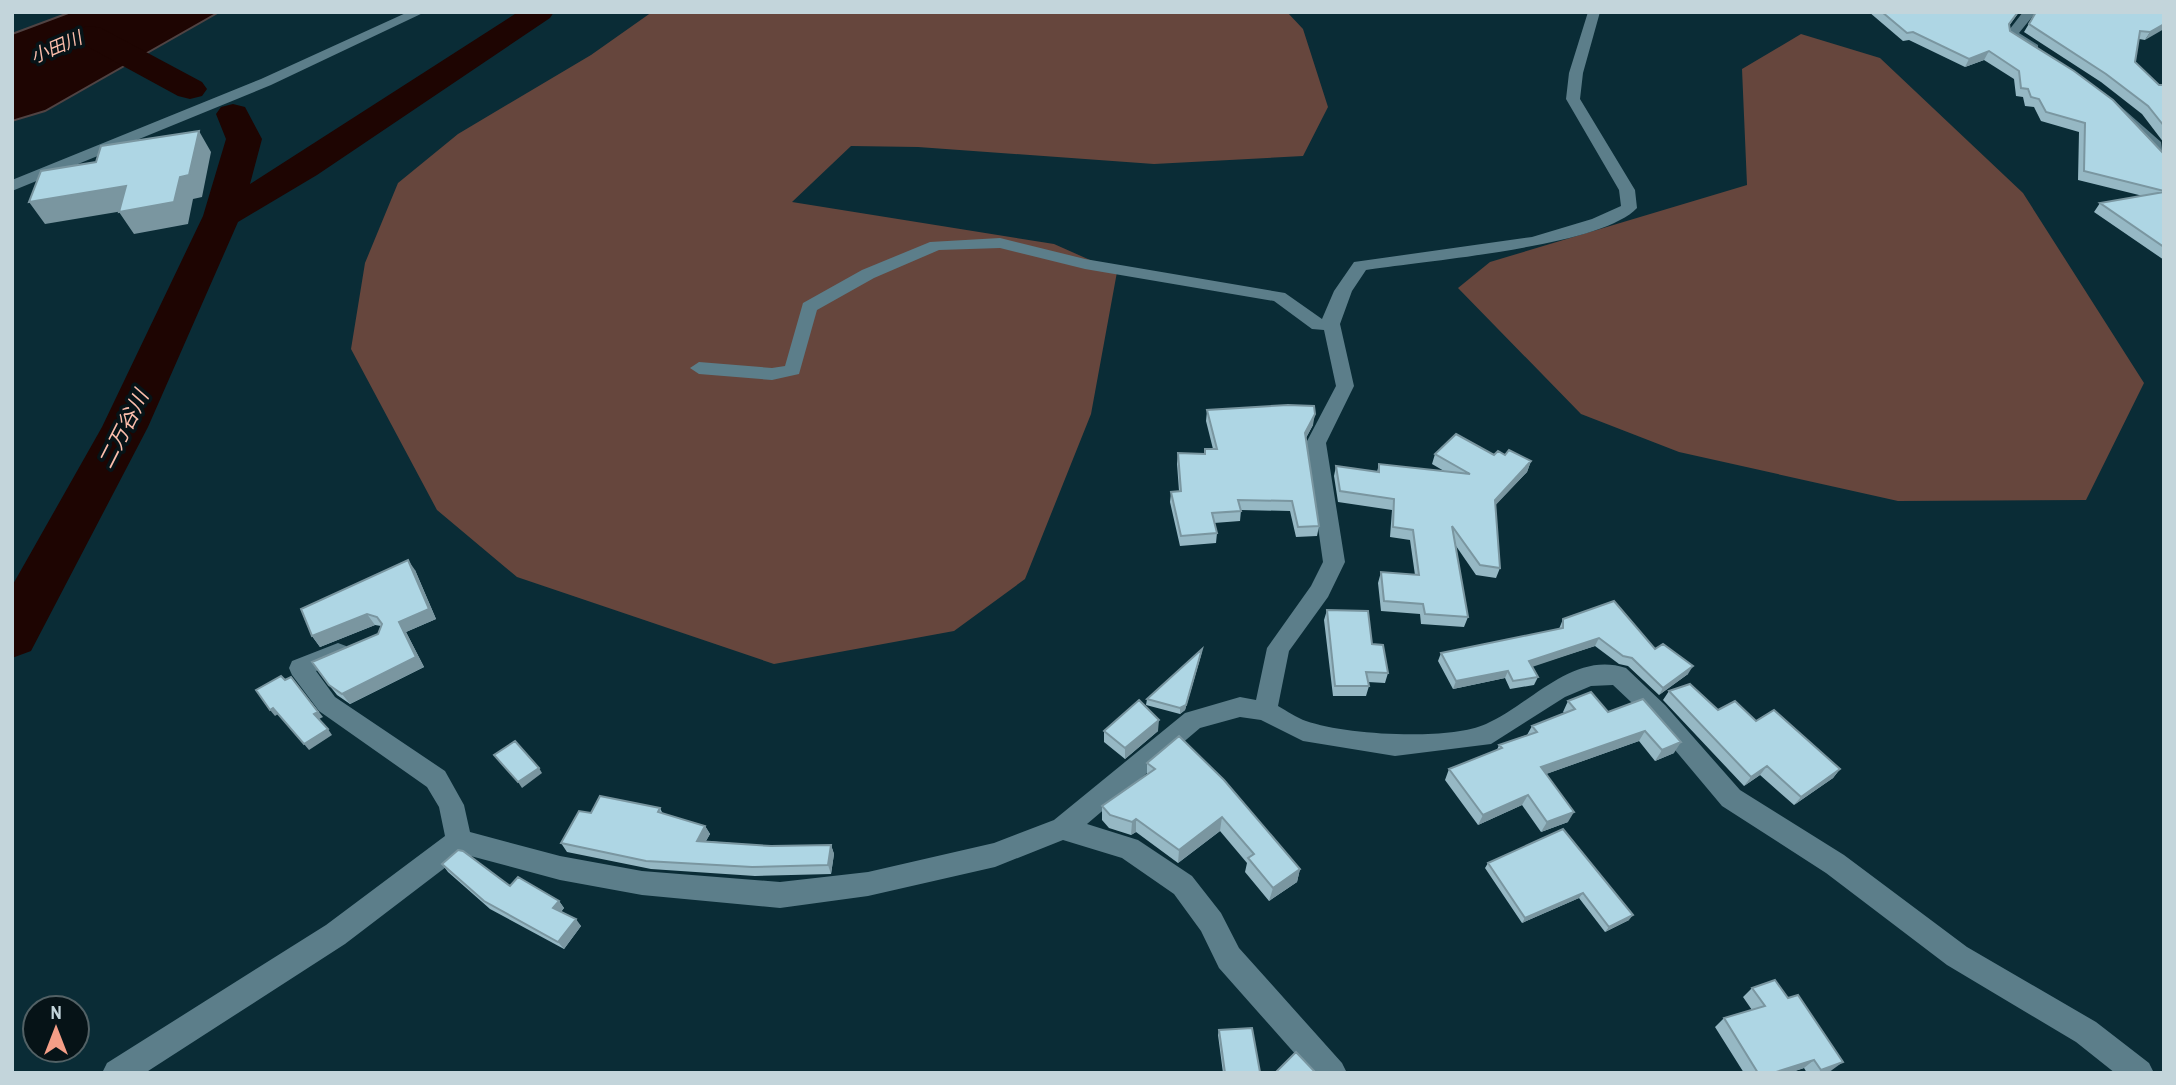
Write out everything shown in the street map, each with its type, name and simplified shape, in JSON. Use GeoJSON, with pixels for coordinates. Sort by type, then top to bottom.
{"type":"FeatureCollection","features":[{"type":"Feature","properties":{"kind":"street"},"geometry":{"type":"LineString","coordinates":[[12,186],[266,82],[419,12]]}},
{"type":"Feature","properties":{"kind":"street"},"geometry":{"type":"LineString","coordinates":[[1265,711],[1278,649],[1320,591],[1334,562],[1316,443],[1345,386],[1331,324],[1343,291],[1360,266],[1422,255],[1502,249],[1604,222],[1629,208],[1627,190],[1573,100],[1576,73],[1594,12]]}},
{"type":"Feature","properties":{"kind":"street"},"geometry":{"type":"LineString","coordinates":[[2030,12],[2012,34],[2043,54]]}},
{"type":"Feature","properties":{"kind":"street"},"geometry":{"type":"LineString","coordinates":[[2100,92],[2141,129],[2164,158]]}},
{"type":"Feature","properties":{"kind":"street"},"geometry":{"type":"LineString","coordinates":[[699,368],[772,374],[793,370],[809,307],[868,274],[936,245],[1000,243],[1085,264],[1279,297],[1318,325],[1331,324]]}},
{"type":"Feature","properties":{"kind":"street"},"geometry":{"type":"LineString","coordinates":[[363,641],[300,668],[327,704],[436,779],[451,805],[458,841]]}},
{"type":"Feature","properties":{"kind":"street"},"geometry":{"type":"LineString","coordinates":[[458,841],[560,868],[642,883],[780,895],[869,884],[984,858],[1063,828],[1193,720],[1240,707],[1265,711],[1303,730],[1395,746],[1452,741],[1491,734],[1557,690],[1590,677],[1618,675],[1657,712],[1731,798],[1835,864],[1957,956],[2086,1032],[2139,1073]]}},
{"type":"Feature","properties":{"kind":"street"},"geometry":{"type":"LineString","coordinates":[[1063,828],[1129,848],[1183,885],[1211,922],[1229,958],[1332,1073]]}},
{"type":"Feature","properties":{"kind":"street"},"geometry":{"type":"LineString","coordinates":[[117,1073],[274,978],[362,916],[458,841]]}},
{"type":"Feature","properties":{"kind":"shaded area"},"geometry":{"type":"Polygon","coordinates":[[[652,12],[1287,12],[1303,29],[1328,107],[1303,156],[1154,164],[918,147],[851,146],[792,202],[1054,244],[1117,272],[1091,414],[1025,579],[954,631],[774,664],[517,577],[437,510],[351,349],[365,263],[398,183],[458,134],[591,55],[652,12]]]}},
{"type":"Feature","properties":{"kind":"shaded area"},"geometry":{"type":"Polygon","coordinates":[[[1801,34],[1880,58],[2023,193],[2144,383],[2086,500],[1898,501],[1679,452],[1581,414],[1458,288],[1490,262],[1747,185],[1742,69],[1801,34]]]}},
{"type":"Feature","properties":{"kind":"water","name":"小田川"},"geometry":{"type":"Polygon","coordinates":[[[71,12],[219,12],[45,111],[12,121],[12,34],[71,12]]]}},
{"type":"Feature","properties":{"kind":"building"},"geometry":{"type":"Polygon","coordinates":[[[1882,12],[2018,12],[2009,24],[2010,31],[2074,71],[2113,100],[2164,154],[2164,191],[2084,171],[2085,123],[2046,112],[2039,99],[2031,97],[2028,89],[2021,88],[2019,71],[1989,51],[1969,59],[1913,32],[1907,33],[1882,12]]]}},
{"type":"Feature","properties":{"kind":"building"},"geometry":{"type":"Polygon","coordinates":[[[2036,12],[2164,12],[2164,24],[2150,32],[2140,31],[2135,62],[2159,85],[2164,85],[2164,126],[2148,106],[2106,74],[2029,24],[2036,12]]]}},
{"type":"Feature","properties":{"kind":"building"},"geometry":{"type":"Polygon","coordinates":[[[199,131],[189,175],[180,177],[174,202],[119,212],[126,186],[29,202],[41,171],[96,162],[101,146],[199,131]]]}},
{"type":"Feature","properties":{"kind":"building"},"geometry":{"type":"Polygon","coordinates":[[[2164,192],[2164,247],[2100,203],[2164,192]]]}},
{"type":"Feature","properties":{"kind":"building"},"geometry":{"type":"Polygon","coordinates":[[[1314,406],[1315,414],[1305,433],[1319,526],[1298,527],[1292,501],[1238,500],[1241,511],[1212,513],[1217,533],[1181,536],[1171,492],[1181,491],[1178,453],[1205,454],[1205,449],[1217,449],[1207,410],[1314,406]]]}},
{"type":"Feature","properties":{"kind":"building"},"geometry":{"type":"Polygon","coordinates":[[[1456,434],[1494,455],[1498,451],[1505,455],[1509,450],[1531,461],[1495,500],[1500,568],[1480,565],[1452,526],[1468,617],[1425,614],[1423,604],[1384,601],[1381,572],[1419,575],[1413,530],[1393,527],[1394,499],[1340,491],[1336,466],[1379,472],[1379,464],[1470,474],[1435,454],[1456,434]]]}},
{"type":"Feature","properties":{"kind":"building"},"geometry":{"type":"Polygon","coordinates":[[[408,560],[429,609],[399,622],[416,657],[342,694],[329,685],[312,662],[378,634],[382,624],[377,617],[367,614],[312,636],[301,609],[408,560]]]}},
{"type":"Feature","properties":{"kind":"building"},"geometry":{"type":"Polygon","coordinates":[[[1614,601],[1655,649],[1663,644],[1693,666],[1663,688],[1632,658],[1623,656],[1599,638],[1529,661],[1538,677],[1513,681],[1508,671],[1456,681],[1441,653],[1563,628],[1563,619],[1614,601]]]}},
{"type":"Feature","properties":{"kind":"building"},"geometry":{"type":"Polygon","coordinates":[[[1327,610],[1368,611],[1372,644],[1383,645],[1388,673],[1366,672],[1369,686],[1335,686],[1327,610]]]}},
{"type":"Feature","properties":{"kind":"building"},"geometry":{"type":"Polygon","coordinates":[[[1202,649],[1186,705],[1180,708],[1147,699],[1202,649]]]}},
{"type":"Feature","properties":{"kind":"building"},"geometry":{"type":"Polygon","coordinates":[[[281,676],[285,680],[291,677],[318,712],[314,714],[328,729],[304,744],[273,708],[270,710],[256,690],[281,676]]]}},
{"type":"Feature","properties":{"kind":"building"},"geometry":{"type":"Polygon","coordinates":[[[1690,684],[1718,710],[1735,701],[1756,721],[1774,710],[1840,769],[1801,797],[1767,766],[1751,777],[1669,691],[1690,684]]]}},
{"type":"Feature","properties":{"kind":"building"},"geometry":{"type":"Polygon","coordinates":[[[1591,692],[1608,712],[1643,699],[1681,742],[1662,750],[1645,731],[1541,767],[1574,812],[1547,822],[1528,795],[1483,815],[1449,769],[1502,748],[1499,745],[1537,732],[1532,726],[1575,709],[1568,701],[1591,692]]]}},
{"type":"Feature","properties":{"kind":"building"},"geometry":{"type":"Polygon","coordinates":[[[1139,700],[1159,720],[1125,748],[1104,731],[1139,700]]]}},
{"type":"Feature","properties":{"kind":"building"},"geometry":{"type":"Polygon","coordinates":[[[1179,736],[1224,780],[1300,869],[1273,888],[1248,858],[1254,854],[1222,817],[1179,850],[1136,819],[1132,822],[1110,815],[1102,806],[1155,769],[1147,763],[1179,736]]]}},
{"type":"Feature","properties":{"kind":"building"},"geometry":{"type":"Polygon","coordinates":[[[515,741],[539,768],[518,782],[494,755],[515,741]]]}},
{"type":"Feature","properties":{"kind":"building"},"geometry":{"type":"Polygon","coordinates":[[[600,796],[660,808],[658,812],[705,826],[697,841],[771,846],[831,845],[828,865],[752,867],[646,861],[561,843],[579,811],[591,813],[600,796]]]}},
{"type":"Feature","properties":{"kind":"building"},"geometry":{"type":"Polygon","coordinates":[[[1563,829],[1633,915],[1609,927],[1583,893],[1525,918],[1488,863],[1563,829]]]}},
{"type":"Feature","properties":{"kind":"building"},"geometry":{"type":"Polygon","coordinates":[[[458,850],[510,886],[518,877],[559,901],[553,908],[576,919],[558,942],[484,901],[442,864],[458,850]]]}},
{"type":"Feature","properties":{"kind":"building"},"geometry":{"type":"Polygon","coordinates":[[[1775,980],[1788,998],[1798,995],[1843,1062],[1821,1070],[1814,1060],[1773,1073],[1758,1073],[1724,1018],[1765,1006],[1752,988],[1775,980]]]}},
{"type":"Feature","properties":{"kind":"building"},"geometry":{"type":"Polygon","coordinates":[[[1252,1028],[1260,1072],[1225,1073],[1219,1030],[1252,1028]]]}},
{"type":"Feature","properties":{"kind":"building"},"geometry":{"type":"Polygon","coordinates":[[[1296,1052],[1316,1073],[1275,1073],[1296,1052]]]}},
{"type":"Feature","properties":{"kind":"waterway","name":"二万谷川"},"geometry":{"type":"LineString","coordinates":[[222,216],[304,167],[539,12]]}},
{"type":"Feature","properties":{"kind":"waterway","name":"二万谷川"},"geometry":{"type":"LineString","coordinates":[[90,35],[190,89]]}},
{"type":"Feature","properties":{"kind":"waterway","name":"二万谷川"},"geometry":{"type":"LineString","coordinates":[[222,216],[244,139],[233,114]]}},
{"type":"Feature","properties":{"kind":"waterway","name":"二万谷川"},"geometry":{"type":"LineString","coordinates":[[12,636],[125,427],[222,216]]}}]}
